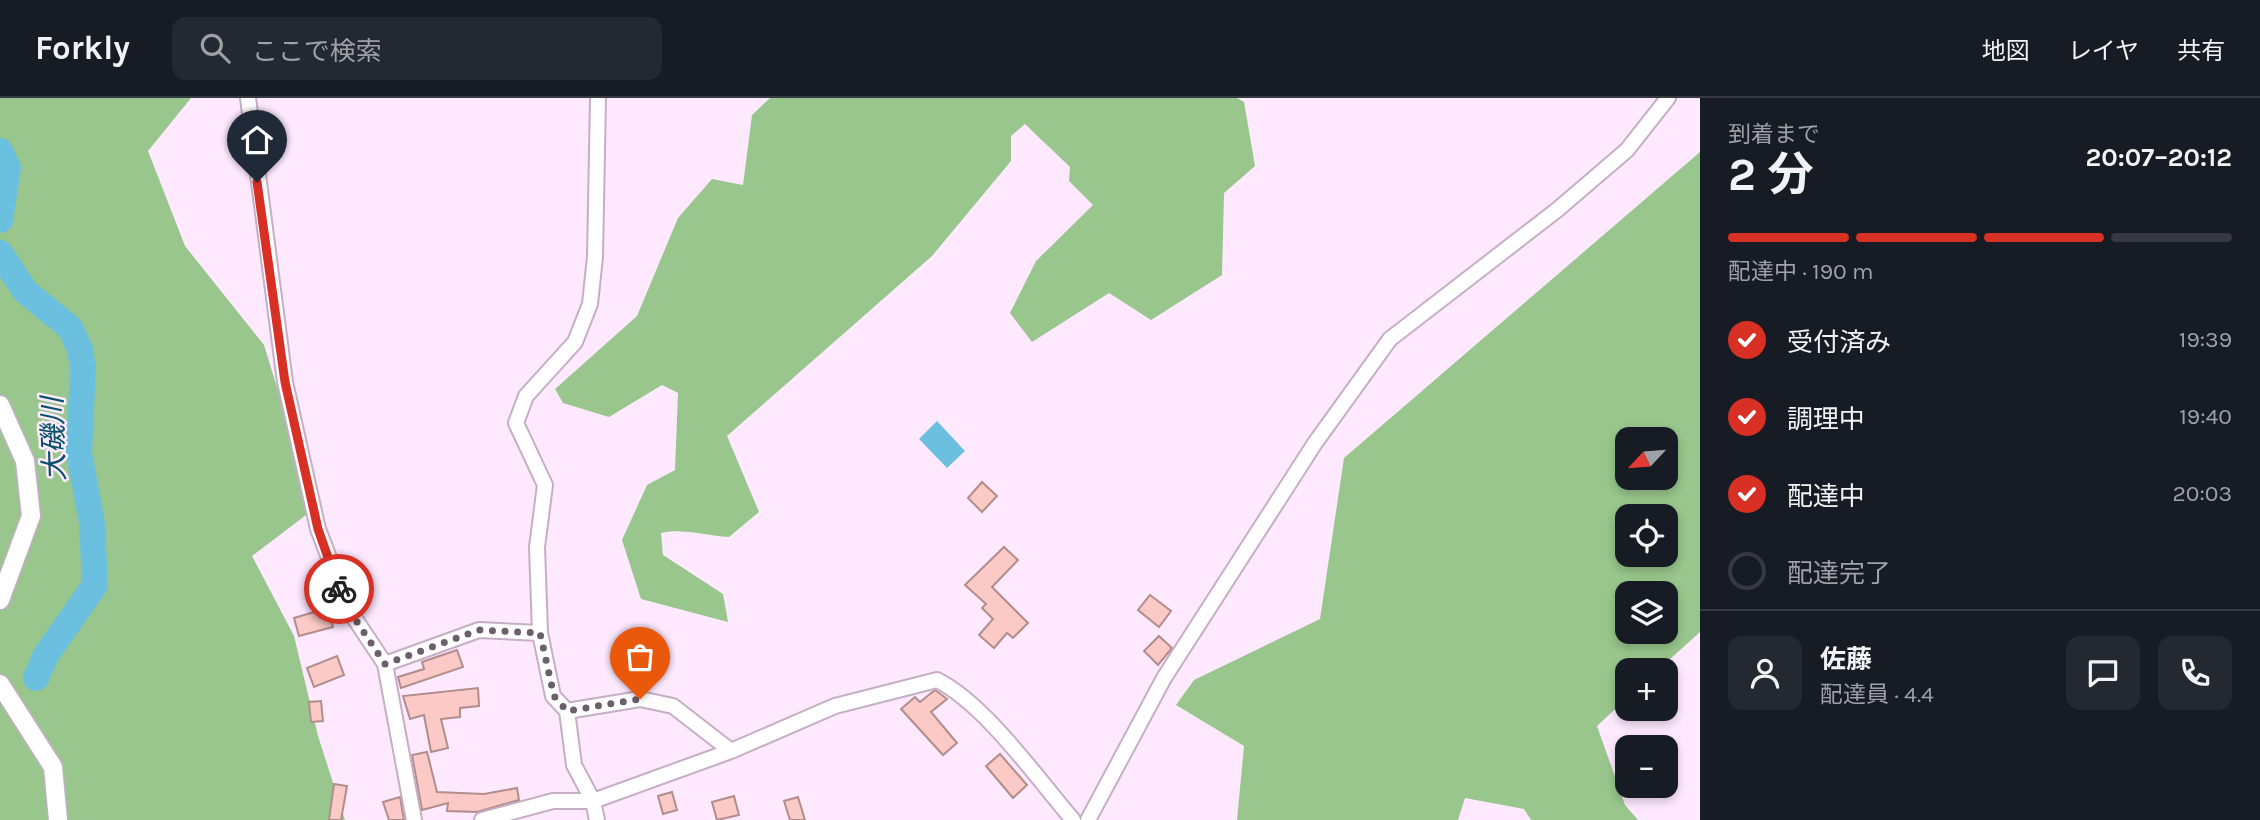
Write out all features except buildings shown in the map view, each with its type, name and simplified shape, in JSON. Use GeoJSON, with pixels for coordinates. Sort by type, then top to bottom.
{"type":"FeatureCollection","features":[{"type":"Feature","properties":{"kind":"street"},"geometry":{"type":"LineString","coordinates":[[248,98],[285,382],[318,529],[330,568],[349,610],[385,664],[414,820]]}},
{"type":"Feature","properties":{"kind":"street"},"geometry":{"type":"LineString","coordinates":[[597,820],[593,801],[574,765],[567,711],[554,696],[540,633],[537,547],[545,485],[516,423],[526,396],[575,342],[590,303],[595,257],[598,98]]}},
{"type":"Feature","properties":{"kind":"street"},"geometry":{"type":"LineString","coordinates":[[1088,820],[1164,678],[1315,443],[1390,339],[1557,210],[1627,150],[1668,98]]}},
{"type":"Feature","properties":{"kind":"street"},"geometry":{"type":"LineString","coordinates":[[0,405],[25,461],[31,516],[0,600]]}},
{"type":"Feature","properties":{"kind":"street"},"geometry":{"type":"LineString","coordinates":[[385,664],[479,630],[540,633]]}},
{"type":"Feature","properties":{"kind":"street"},"geometry":{"type":"LineString","coordinates":[[482,820],[553,801],[593,801],[731,751],[835,706],[937,680],[952,687],[987,720],[1073,820]]}},
{"type":"Feature","properties":{"kind":"street"},"geometry":{"type":"LineString","coordinates":[[0,684],[53,767],[58,820]]}},
{"type":"Feature","properties":{"kind":"street"},"geometry":{"type":"LineString","coordinates":[[567,711],[640,699],[673,706],[731,751]]}},
{"type":"Feature","properties":{"kind":"green space"},"geometry":{"type":"Polygon","coordinates":[[[0,98],[191,98],[148,151],[185,246],[264,345],[314,509],[252,556],[294,636],[318,736],[345,820],[0,820],[0,98]]]}},
{"type":"Feature","properties":{"kind":"green space"},"geometry":{"type":"Polygon","coordinates":[[[770,98],[1237,98],[1244,102],[1255,166],[1224,193],[1222,275],[1151,320],[1109,293],[1032,342],[1010,313],[1036,261],[1093,205],[1069,181],[1070,167],[1025,124],[1011,136],[1011,161],[932,256],[727,436],[759,512],[729,537],[686,532],[661,533],[663,555],[723,594],[728,622],[641,599],[622,540],[647,485],[675,470],[678,393],[662,385],[609,417],[563,403],[555,389],[637,316],[678,218],[712,179],[743,185],[752,115],[770,98]]]}},
{"type":"Feature","properties":{"kind":"green space"},"geometry":{"type":"Polygon","coordinates":[[[1700,152],[1700,632],[1671,658],[1615,658],[1615,709],[1597,726],[1615,777],[1615,798],[1623,798],[1638,820],[1531,820],[1524,809],[1465,798],[1458,820],[1237,820],[1244,746],[1176,705],[1194,680],[1320,619],[1344,458],[1700,152]]]}},
{"type":"Feature","properties":{"kind":"water"},"geometry":{"type":"Polygon","coordinates":[[[937,421],[965,451],[947,468],[919,439],[937,421]]]}},
{"type":"Feature","properties":{"kind":"waterway","name":"大磯川"},"geometry":{"type":"LineString","coordinates":[[0,151],[8,168],[0,220]]}},
{"type":"Feature","properties":{"kind":"waterway","name":"大磯川"},"geometry":{"type":"LineString","coordinates":[[0,253],[25,291],[70,328],[80,349],[83,368],[79,453],[92,523],[95,585],[46,655],[36,678]]}},
{"type":"Feature","properties":{"kind":"way so far"},"geometry":{"type":"LineString","coordinates":[[339,589],[349,610],[385,664],[479,630],[540,633],[554,696],[567,711],[614,701],[640,699]]}},
{"type":"Feature","properties":{"kind":"route"},"geometry":{"type":"LineString","coordinates":[[257,182],[285,382],[318,529],[339,589]]}}]}
